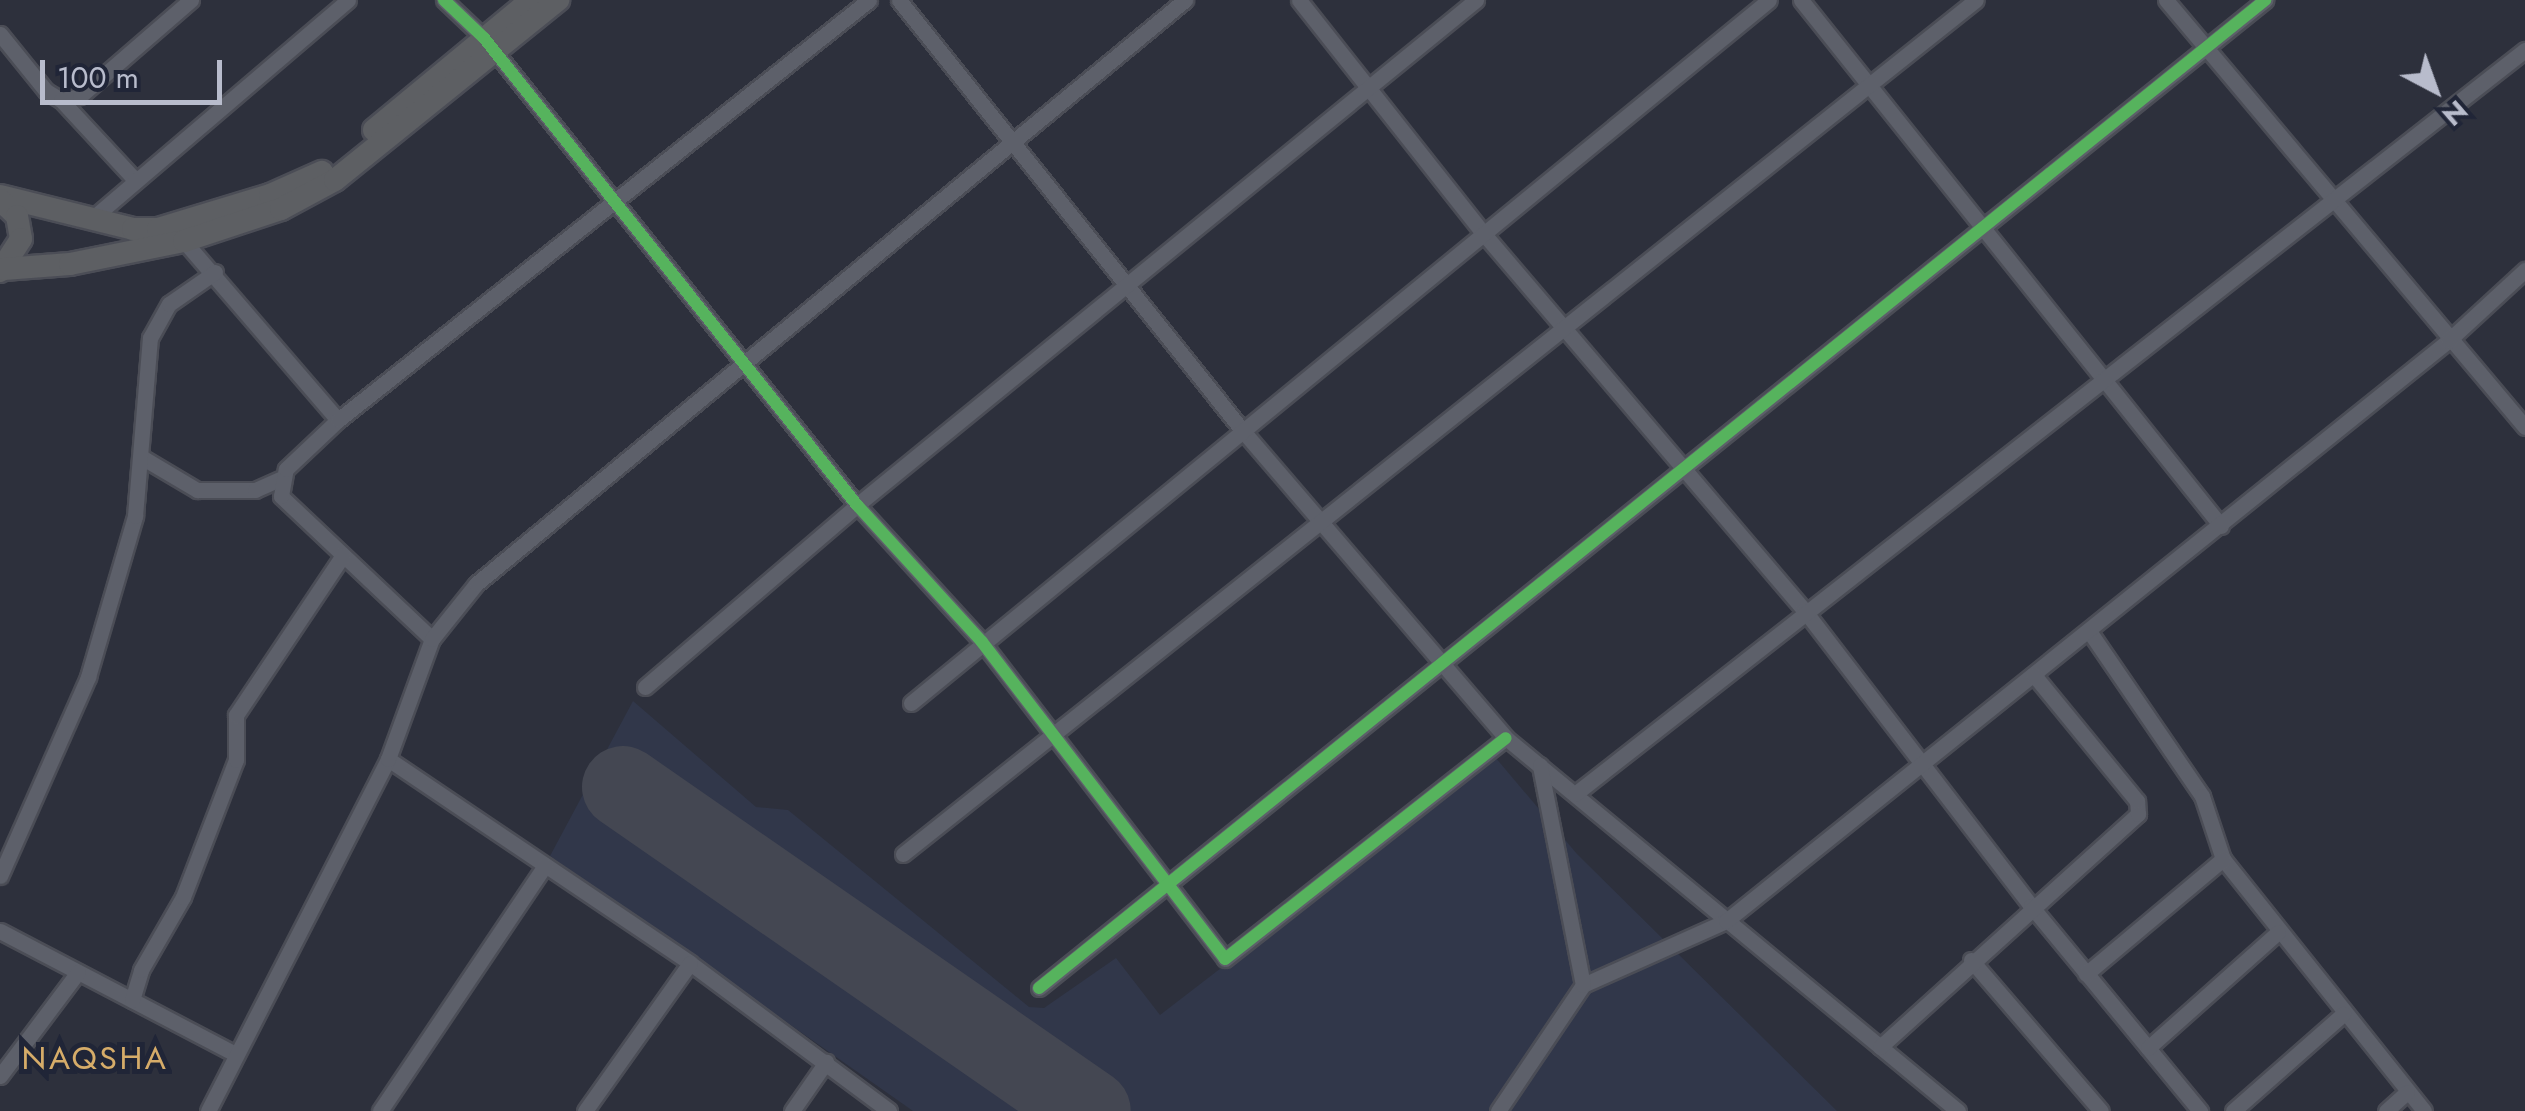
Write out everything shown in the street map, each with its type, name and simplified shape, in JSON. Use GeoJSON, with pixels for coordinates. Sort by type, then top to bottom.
{"type":"FeatureCollection","features":[{"type":"Feature","properties":{"kind":"highway"},"geometry":{"type":"LineString","coordinates":[[2,270],[70,264],[184,241],[282,210],[335,180],[490,45],[532,0]]}},
{"type":"Feature","properties":{"kind":"highway"},"geometry":{"type":"LineString","coordinates":[[0,198],[158,229],[294,185],[322,172],[490,45],[558,0]]}},
{"type":"Feature","properties":{"kind":"highway"},"geometry":{"type":"LineString","coordinates":[[0,198],[16,216],[22,239],[2,270]]}},
{"type":"Feature","properties":{"kind":"street"},"geometry":{"type":"LineString","coordinates":[[61,100],[80,96],[191,0]]}},
{"type":"Feature","properties":{"kind":"street"},"geometry":{"type":"LineString","coordinates":[[94,216],[348,0]]}},
{"type":"Feature","properties":{"kind":"street"},"geometry":{"type":"LineString","coordinates":[[444,0],[490,45],[857,505],[982,642],[1227,961],[1506,738]]}},
{"type":"Feature","properties":{"kind":"street"},"geometry":{"type":"LineString","coordinates":[[143,458],[197,490],[255,490],[280,479],[338,420],[869,0]]}},
{"type":"Feature","properties":{"kind":"street"},"geometry":{"type":"LineString","coordinates":[[899,0],[1243,431],[1321,517],[1506,738],[1958,1111]]}},
{"type":"Feature","properties":{"kind":"street"},"geometry":{"type":"LineString","coordinates":[[208,1111],[233,1053],[388,758],[432,639],[476,584],[1011,138],[1185,0]]}},
{"type":"Feature","properties":{"kind":"street"},"geometry":{"type":"LineString","coordinates":[[1298,0],[1484,234],[1563,322],[1682,473],[1804,610],[2030,906],[2200,1111]]}},
{"type":"Feature","properties":{"kind":"street"},"geometry":{"type":"LineString","coordinates":[[645,687],[857,505],[1368,84],[1476,0]]}},
{"type":"Feature","properties":{"kind":"street"},"geometry":{"type":"LineString","coordinates":[[911,703],[1769,0]]}},
{"type":"Feature","properties":{"kind":"street"},"geometry":{"type":"LineString","coordinates":[[1801,0],[2221,526]]}},
{"type":"Feature","properties":{"kind":"street"},"geometry":{"type":"LineString","coordinates":[[903,854],[1563,322],[1976,0]]}},
{"type":"Feature","properties":{"kind":"street"},"geometry":{"type":"LineString","coordinates":[[2166,0],[2448,341],[2525,427]]}},
{"type":"Feature","properties":{"kind":"street"},"geometry":{"type":"LineString","coordinates":[[1039,988],[1984,230],[2264,0]]}},
{"type":"Feature","properties":{"kind":"street"},"geometry":{"type":"LineString","coordinates":[[0,34],[46,91],[61,100],[136,182]]}},
{"type":"Feature","properties":{"kind":"street"},"geometry":{"type":"LineString","coordinates":[[1576,794],[2103,377],[2337,204],[2525,50]]}},
{"type":"Feature","properties":{"kind":"street"},"geometry":{"type":"LineString","coordinates":[[184,241],[216,272],[338,420]]}},
{"type":"Feature","properties":{"kind":"street"},"geometry":{"type":"LineString","coordinates":[[1498,1111],[1583,985],[1726,921],[2221,526],[2448,341],[2525,270]]}},
{"type":"Feature","properties":{"kind":"street"},"geometry":{"type":"LineString","coordinates":[[0,876],[88,677],[135,516],[143,458],[150,338],[169,304],[216,272]]}},
{"type":"Feature","properties":{"kind":"street"},"geometry":{"type":"LineString","coordinates":[[280,479],[281,496],[432,639]]}},
{"type":"Feature","properties":{"kind":"street"},"geometry":{"type":"LineString","coordinates":[[132,1000],[141,970],[184,897],[236,760],[236,715],[343,555]]}},
{"type":"Feature","properties":{"kind":"street"},"geometry":{"type":"LineString","coordinates":[[2090,630],[2202,796],[2223,860],[2424,1111]]}},
{"type":"Feature","properties":{"kind":"street"},"geometry":{"type":"LineString","coordinates":[[1880,1047],[2140,807],[2034,674]]}},
{"type":"Feature","properties":{"kind":"street"},"geometry":{"type":"LineString","coordinates":[[388,758],[690,963],[889,1111]]}},
{"type":"Feature","properties":{"kind":"street"},"geometry":{"type":"LineString","coordinates":[[1540,765],[1583,985]]}},
{"type":"Feature","properties":{"kind":"street"},"geometry":{"type":"LineString","coordinates":[[2086,974],[2223,860]]}},
{"type":"Feature","properties":{"kind":"street"},"geometry":{"type":"LineString","coordinates":[[380,1111],[546,865]]}},
{"type":"Feature","properties":{"kind":"street"},"geometry":{"type":"LineString","coordinates":[[0,931],[233,1053]]}},
{"type":"Feature","properties":{"kind":"street"},"geometry":{"type":"LineString","coordinates":[[2148,1048],[2278,932]]}},
{"type":"Feature","properties":{"kind":"street"},"geometry":{"type":"LineString","coordinates":[[1972,960],[2101,1111]]}},
{"type":"Feature","properties":{"kind":"street"},"geometry":{"type":"LineString","coordinates":[[585,1111],[690,963]]}},
{"type":"Feature","properties":{"kind":"street"},"geometry":{"type":"LineString","coordinates":[[0,1076],[78,972]]}},
{"type":"Feature","properties":{"kind":"street"},"geometry":{"type":"LineString","coordinates":[[2233,1111],[2343,1014]]}},
{"type":"Feature","properties":{"kind":"street"},"geometry":{"type":"LineString","coordinates":[[792,1111],[826,1062]]}},
{"type":"Feature","properties":{"kind":"street"},"geometry":{"type":"LineString","coordinates":[[2386,1111],[2407,1092]]}},
{"type":"Feature","properties":{"kind":"shaded area"},"geometry":{"type":"Polygon","coordinates":[[[633,701],[756,807],[788,810],[1029,1007],[1044,1008],[1116,958],[1160,1015],[1495,757],[1577,854],[1837,1111],[913,1111],[550,856],[633,701]]]}},
{"type":"Feature","properties":{"kind":"runway"},"geometry":{"type":"LineString","coordinates":[[623,787],[1090,1111]]}},
{"type":"Feature","properties":{"kind":"cycle path"},"geometry":{"type":"LineString","coordinates":[[444,0],[484,38],[857,505],[982,642],[1225,959],[1506,738]]}},
{"type":"Feature","properties":{"kind":"cycle path"},"geometry":{"type":"LineString","coordinates":[[1039,988],[2265,0]]}},
{"type":"Feature","properties":{"kind":"district","name":"NAQSHA"},"geometry":{"type":"Point","coordinates":[95,1058]}}]}
